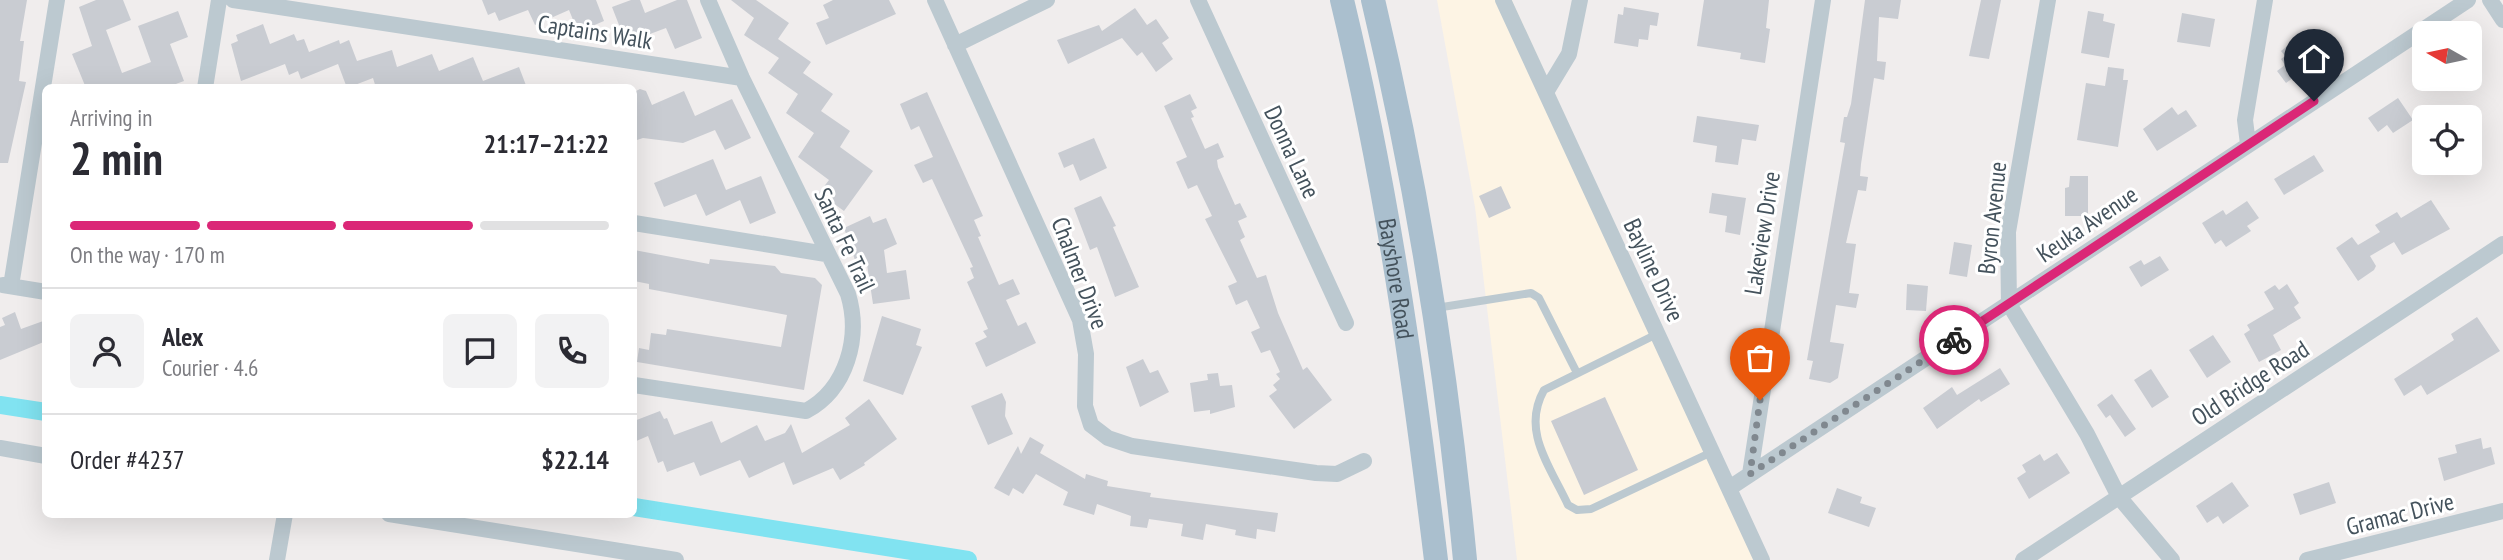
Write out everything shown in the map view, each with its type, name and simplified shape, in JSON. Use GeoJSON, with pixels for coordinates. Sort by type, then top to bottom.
{"type":"FeatureCollection","features":[{"type":"Feature","properties":{"kind":"main road","name":"Bayshore Road"},"geometry":{"type":"LineString","coordinates":[[1342,0],[1368,108],[1410,349],[1436,560]]}},
{"type":"Feature","properties":{"kind":"main road","name":"Bayshore Road"},"geometry":{"type":"LineString","coordinates":[[1373,0],[1405,144],[1446,384],[1465,560]]}},
{"type":"Feature","properties":{"kind":"street"},"geometry":{"type":"LineString","coordinates":[[42,291],[5,285],[57,0]]}},
{"type":"Feature","properties":{"kind":"street"},"geometry":{"type":"LineString","coordinates":[[206,84],[219,0]]}},
{"type":"Feature","properties":{"kind":"street","name":"Captains Walk"},"geometry":{"type":"LineString","coordinates":[[233,0],[742,78]]}},
{"type":"Feature","properties":{"kind":"street","name":"Santa Fe Trail"},"geometry":{"type":"LineString","coordinates":[[637,385],[806,411],[823,401],[836,387],[844,369],[853,333],[853,313],[848,294],[826,254],[742,78],[708,0]]}},
{"type":"Feature","properties":{"kind":"street","name":"Chalmer Drive"},"geometry":{"type":"LineString","coordinates":[[935,0],[1080,320],[1086,354],[1085,406],[1091,425],[1108,438],[1132,446],[1317,473],[1337,474],[1364,461]]}},
{"type":"Feature","properties":{"kind":"street"},"geometry":{"type":"LineString","coordinates":[[955,45],[1047,0]]}},
{"type":"Feature","properties":{"kind":"street","name":"Donna Lane"},"geometry":{"type":"LineString","coordinates":[[1198,0],[1346,323]]}},
{"type":"Feature","properties":{"kind":"street","name":"Bayline Drive"},"geometry":{"type":"LineString","coordinates":[[1503,0],[1731,487],[1762,560]]}},
{"type":"Feature","properties":{"kind":"street"},"geometry":{"type":"LineString","coordinates":[[1546,92],[1569,54],[1580,0]]}},
{"type":"Feature","properties":{"kind":"street","name":"Lakeview Drive"},"geometry":{"type":"LineString","coordinates":[[1750,474],[1823,0]]}},
{"type":"Feature","properties":{"kind":"street","name":"Byron Avenue"},"geometry":{"type":"LineString","coordinates":[[2048,0],[2008,232],[2009,304],[2087,434],[2119,497]]}},
{"type":"Feature","properties":{"kind":"street"},"geometry":{"type":"LineString","coordinates":[[2248,144],[2245,120],[2265,0]]}},
{"type":"Feature","properties":{"kind":"street","name":"Keuka Avenue"},"geometry":{"type":"LineString","coordinates":[[1731,487],[2468,0]]}},
{"type":"Feature","properties":{"kind":"street"},"geometry":{"type":"LineString","coordinates":[[2490,0],[2503,20]]}},
{"type":"Feature","properties":{"kind":"street"},"geometry":{"type":"LineString","coordinates":[[637,223],[826,254]]}},
{"type":"Feature","properties":{"kind":"street","name":"Old Bridge Road"},"geometry":{"type":"LineString","coordinates":[[2023,560],[2503,243]]}},
{"type":"Feature","properties":{"kind":"street"},"geometry":{"type":"LineString","coordinates":[[0,448],[42,455]]}},
{"type":"Feature","properties":{"kind":"street"},"geometry":{"type":"LineString","coordinates":[[2119,497],[2172,560]]}},
{"type":"Feature","properties":{"kind":"street","name":"Gramac Drive"},"geometry":{"type":"LineString","coordinates":[[2307,560],[2503,511]]}},
{"type":"Feature","properties":{"kind":"street"},"geometry":{"type":"LineString","coordinates":[[277,560],[284,518]]}},
{"type":"Feature","properties":{"kind":"street"},"geometry":{"type":"LineString","coordinates":[[413,518],[676,560]]}},
{"type":"Feature","properties":{"kind":"lane"},"geometry":{"type":"LineString","coordinates":[[1433,308],[1531,293],[1539,298],[1577,373]]}},
{"type":"Feature","properties":{"kind":"lane"},"geometry":{"type":"LineString","coordinates":[[1659,333],[1544,390],[1533,418],[1535,433],[1568,505],[1577,510],[1591,509],[1714,451]]}},
{"type":"Feature","properties":{"kind":"shaded area"},"geometry":{"type":"Polygon","coordinates":[[[1437,0],[1512,0],[1768,560],[1517,560],[1475,207],[1437,0]]]}},
{"type":"Feature","properties":{"kind":"building"},"geometry":{"type":"Polygon","coordinates":[[[0,0],[27,0],[20,41],[24,41],[19,81],[26,82],[8,163],[0,163],[0,0]]]}},
{"type":"Feature","properties":{"kind":"building"},"geometry":{"type":"Polygon","coordinates":[[[96,0],[123,0],[131,20],[106,30],[122,73],[151,62],[138,26],[178,11],[188,37],[170,44],[184,81],[176,84],[84,84],[72,54],[92,46],[79,7],[96,0]]]}},
{"type":"Feature","properties":{"kind":"building"},"geometry":{"type":"Polygon","coordinates":[[[482,0],[596,0],[604,21],[578,32],[569,10],[535,25],[528,10],[499,21],[495,12],[488,15],[482,0]]]}},
{"type":"Feature","properties":{"kind":"building"},"geometry":{"type":"Polygon","coordinates":[[[631,0],[640,0],[645,13],[677,0],[687,0],[702,38],[675,49],[666,28],[626,43],[612,7],[631,0]]]}},
{"type":"Feature","properties":{"kind":"building"},"geometry":{"type":"Polygon","coordinates":[[[731,0],[756,0],[789,23],[778,39],[811,62],[803,73],[833,94],[821,111],[850,131],[840,147],[873,171],[844,211],[819,193],[829,180],[798,157],[814,133],[786,113],[798,94],[768,73],[779,58],[744,35],[754,18],[731,0]]]}},
{"type":"Feature","properties":{"kind":"building"},"geometry":{"type":"Polygon","coordinates":[[[833,0],[889,0],[896,14],[826,45],[816,23],[829,18],[823,5],[833,0]]]}},
{"type":"Feature","properties":{"kind":"building"},"geometry":{"type":"Polygon","coordinates":[[[1704,0],[1769,0],[1766,28],[1770,29],[1765,63],[1740,59],[1741,53],[1697,46],[1704,0]]]}},
{"type":"Feature","properties":{"kind":"building"},"geometry":{"type":"Polygon","coordinates":[[[1865,0],[1901,0],[1898,19],[1879,17],[1877,61],[1886,62],[1884,80],[1874,78],[1860,176],[1868,177],[1866,191],[1858,190],[1846,243],[1856,244],[1849,293],[1859,294],[1856,308],[1836,305],[1830,342],[1844,344],[1838,378],[1830,383],[1809,379],[1813,361],[1807,360],[1845,143],[1840,142],[1844,117],[1847,117],[1851,104],[1865,0]]]}},
{"type":"Feature","properties":{"kind":"building"},"geometry":{"type":"Polygon","coordinates":[[[1981,0],[2001,0],[1989,59],[1969,56],[1981,0]]]}},
{"type":"Feature","properties":{"kind":"building"},"geometry":{"type":"Polygon","coordinates":[[[1624,7],[1659,13],[1657,26],[1650,25],[1648,40],[1639,39],[1638,47],[1614,43],[1618,14],[1623,15],[1624,7]]]}},
{"type":"Feature","properties":{"kind":"building"},"geometry":{"type":"Polygon","coordinates":[[[1135,8],[1147,25],[1156,19],[1169,38],[1162,43],[1173,59],[1156,72],[1142,52],[1137,56],[1122,38],[1068,64],[1057,40],[1099,25],[1102,31],[1135,8]]]}},
{"type":"Feature","properties":{"kind":"building"},"geometry":{"type":"Polygon","coordinates":[[[2088,11],[2104,14],[2103,21],[2115,24],[2109,58],[2081,53],[2088,11]]]}},
{"type":"Feature","properties":{"kind":"building"},"geometry":{"type":"Polygon","coordinates":[[[2182,13],[2215,19],[2210,47],[2177,42],[2182,13]]]}},
{"type":"Feature","properties":{"kind":"building"},"geometry":{"type":"Polygon","coordinates":[[[263,24],[270,44],[294,34],[297,41],[304,39],[309,52],[339,40],[340,44],[349,40],[357,61],[392,50],[397,67],[432,54],[439,71],[473,57],[483,81],[519,67],[525,84],[375,84],[373,78],[357,84],[346,84],[338,64],[301,79],[298,71],[289,75],[285,64],[241,81],[231,44],[238,41],[236,35],[263,24]]]}},
{"type":"Feature","properties":{"kind":"building"},"geometry":{"type":"Polygon","coordinates":[[[2295,40],[2309,58],[2304,62],[2308,67],[2286,83],[2277,71],[2285,65],[2281,59],[2285,56],[2281,51],[2295,40]]]}},
{"type":"Feature","properties":{"kind":"building"},"geometry":{"type":"Polygon","coordinates":[[[2108,67],[2124,69],[2123,80],[2128,80],[2118,147],[2077,140],[2086,83],[2105,86],[2108,67]]]}},
{"type":"Feature","properties":{"kind":"building"},"geometry":{"type":"Polygon","coordinates":[[[637,90],[646,91],[652,105],[684,91],[695,116],[732,99],[751,138],[725,150],[715,130],[683,143],[643,138],[637,140],[637,90]]]}},
{"type":"Feature","properties":{"kind":"building"},"geometry":{"type":"Polygon","coordinates":[[[927,92],[983,216],[974,220],[981,236],[978,237],[999,285],[1013,279],[1020,294],[1006,300],[1018,326],[1026,322],[1036,343],[986,367],[975,343],[987,337],[983,331],[988,329],[967,282],[974,278],[970,268],[973,267],[932,179],[923,183],[914,165],[933,157],[919,126],[911,130],[900,104],[927,92]]]}},
{"type":"Feature","properties":{"kind":"building"},"geometry":{"type":"Polygon","coordinates":[[[1190,94],[1197,108],[1191,111],[1194,117],[1191,118],[1205,149],[1218,143],[1224,157],[1217,160],[1218,167],[1235,205],[1240,203],[1247,217],[1238,221],[1245,237],[1240,240],[1257,278],[1266,275],[1278,313],[1303,370],[1307,367],[1332,400],[1294,429],[1269,396],[1277,390],[1273,385],[1280,379],[1276,374],[1280,372],[1270,350],[1261,353],[1251,332],[1260,328],[1247,300],[1236,305],[1228,286],[1237,282],[1205,219],[1212,216],[1197,185],[1188,189],[1176,162],[1187,157],[1164,106],[1190,94]]]}},
{"type":"Feature","properties":{"kind":"building"},"geometry":{"type":"Polygon","coordinates":[[[2398,98],[2412,121],[2393,133],[2387,125],[2378,132],[2368,118],[2398,98]]]}},
{"type":"Feature","properties":{"kind":"building"},"geometry":{"type":"Polygon","coordinates":[[[2172,107],[2178,115],[2186,110],[2197,126],[2157,151],[2143,129],[2172,107]]]}},
{"type":"Feature","properties":{"kind":"building"},"geometry":{"type":"Polygon","coordinates":[[[1697,116],[1759,125],[1756,141],[1742,139],[1738,165],[1715,162],[1717,146],[1693,142],[1697,116]]]}},
{"type":"Feature","properties":{"kind":"building"},"geometry":{"type":"Polygon","coordinates":[[[1094,138],[1107,168],[1080,181],[1073,164],[1064,168],[1058,153],[1094,138]]]}},
{"type":"Feature","properties":{"kind":"building"},"geometry":{"type":"Polygon","coordinates":[[[2314,155],[2324,171],[2284,195],[2274,179],[2314,155]]]}},
{"type":"Feature","properties":{"kind":"building"},"geometry":{"type":"Polygon","coordinates":[[[713,159],[726,190],[761,176],[776,213],[750,224],[740,200],[706,216],[696,194],[664,207],[654,183],[713,159]]]}},
{"type":"Feature","properties":{"kind":"building"},"geometry":{"type":"Polygon","coordinates":[[[2070,176],[2088,176],[2088,216],[2065,216],[2065,188],[2069,187],[2070,176]]]}},
{"type":"Feature","properties":{"kind":"building"},"geometry":{"type":"Polygon","coordinates":[[[1501,186],[1511,208],[1489,218],[1479,196],[1501,186]]]}},
{"type":"Feature","properties":{"kind":"building"},"geometry":{"type":"Polygon","coordinates":[[[1712,193],[1746,198],[1740,235],[1725,232],[1727,216],[1709,213],[1712,193]]]}},
{"type":"Feature","properties":{"kind":"building"},"geometry":{"type":"Polygon","coordinates":[[[1101,196],[1116,226],[1113,227],[1139,287],[1115,297],[1097,247],[1090,250],[1074,208],[1101,196]]]}},
{"type":"Feature","properties":{"kind":"building"},"geometry":{"type":"Polygon","coordinates":[[[2431,200],[2450,229],[2402,255],[2394,242],[2370,256],[2376,266],[2358,281],[2336,248],[2352,237],[2358,245],[2380,232],[2375,225],[2397,212],[2401,218],[2431,200]]]}},
{"type":"Feature","properties":{"kind":"building"},"geometry":{"type":"Polygon","coordinates":[[[2247,201],[2259,218],[2247,226],[2251,231],[2226,247],[2221,240],[2215,244],[2202,223],[2223,210],[2226,215],[2247,201]]]}},
{"type":"Feature","properties":{"kind":"building"},"geometry":{"type":"Polygon","coordinates":[[[870,216],[873,223],[886,218],[897,244],[884,250],[887,273],[906,270],[910,299],[873,304],[866,258],[856,263],[844,228],[870,216]]]}},
{"type":"Feature","properties":{"kind":"building"},"geometry":{"type":"Polygon","coordinates":[[[1954,242],[1972,245],[1967,277],[1949,274],[1954,242]]]}},
{"type":"Feature","properties":{"kind":"building"},"geometry":{"type":"Polygon","coordinates":[[[637,251],[709,264],[710,259],[775,266],[781,273],[815,278],[822,285],[804,390],[637,362],[639,348],[649,350],[651,333],[666,335],[667,329],[781,347],[787,315],[649,289],[649,284],[637,282],[637,251]]]}},
{"type":"Feature","properties":{"kind":"building"},"geometry":{"type":"Polygon","coordinates":[[[2160,256],[2169,270],[2141,287],[2129,267],[2141,260],[2144,265],[2160,256]]]}},
{"type":"Feature","properties":{"kind":"building"},"geometry":{"type":"Polygon","coordinates":[[[1907,284],[1928,286],[1926,311],[1906,310],[1907,284]]]}},
{"type":"Feature","properties":{"kind":"building"},"geometry":{"type":"Polygon","coordinates":[[[2287,284],[2299,303],[2294,307],[2301,318],[2273,335],[2281,350],[2259,362],[2244,334],[2250,330],[2247,325],[2274,309],[2264,292],[2275,285],[2279,290],[2287,284]]]}},
{"type":"Feature","properties":{"kind":"building"},"geometry":{"type":"Polygon","coordinates":[[[15,312],[21,329],[42,321],[42,343],[0,360],[0,327],[5,325],[2,318],[15,312]]]}},
{"type":"Feature","properties":{"kind":"building"},"geometry":{"type":"Polygon","coordinates":[[[882,316],[921,329],[916,345],[922,347],[903,395],[863,381],[882,316]]]}},
{"type":"Feature","properties":{"kind":"building"},"geometry":{"type":"Polygon","coordinates":[[[2477,317],[2500,351],[2427,395],[2421,385],[2404,396],[2394,379],[2454,340],[2451,334],[2477,317]]]}},
{"type":"Feature","properties":{"kind":"building"},"geometry":{"type":"Polygon","coordinates":[[[2213,335],[2231,362],[2207,378],[2189,350],[2213,335]]]}},
{"type":"Feature","properties":{"kind":"building"},"geometry":{"type":"Polygon","coordinates":[[[1143,359],[1150,373],[1158,370],[1169,392],[1140,407],[1126,367],[1143,359]]]}},
{"type":"Feature","properties":{"kind":"building"},"geometry":{"type":"Polygon","coordinates":[[[2000,368],[2010,384],[1981,402],[1979,399],[1937,429],[1923,408],[1952,387],[1957,395],[2000,368]]]}},
{"type":"Feature","properties":{"kind":"building"},"geometry":{"type":"Polygon","coordinates":[[[2151,369],[2169,397],[2152,408],[2134,380],[2151,369]]]}},
{"type":"Feature","properties":{"kind":"building"},"geometry":{"type":"Polygon","coordinates":[[[1218,373],[1220,386],[1232,385],[1235,407],[1210,414],[1210,410],[1194,412],[1190,383],[1208,380],[1207,374],[1218,373]]]}},
{"type":"Feature","properties":{"kind":"building"},"geometry":{"type":"Polygon","coordinates":[[[1002,393],[1006,402],[1005,416],[1013,434],[988,445],[971,406],[1002,393]]]}},
{"type":"Feature","properties":{"kind":"building"},"geometry":{"type":"Polygon","coordinates":[[[2112,394],[2136,429],[2125,437],[2110,415],[2106,418],[2097,405],[2112,394]]]}},
{"type":"Feature","properties":{"kind":"building"},"geometry":{"type":"Polygon","coordinates":[[[1605,397],[1638,470],[1584,495],[1551,421],[1605,397]]]}},
{"type":"Feature","properties":{"kind":"building"},"geometry":{"type":"Polygon","coordinates":[[[869,399],[897,439],[864,463],[865,465],[840,480],[833,468],[793,485],[784,462],[749,478],[740,460],[700,476],[694,462],[667,472],[663,461],[658,463],[648,436],[637,441],[637,420],[660,411],[664,419],[667,418],[674,435],[712,421],[721,443],[757,425],[765,441],[785,433],[791,424],[802,453],[850,425],[845,418],[869,399]]]}},
{"type":"Feature","properties":{"kind":"building"},"geometry":{"type":"Polygon","coordinates":[[[1030,437],[1044,445],[1040,453],[1085,479],[1086,474],[1108,481],[1107,486],[1151,493],[1150,497],[1278,513],[1275,532],[1257,529],[1256,539],[1235,535],[1236,530],[1206,524],[1203,540],[1181,536],[1183,524],[1149,519],[1147,528],[1130,526],[1131,516],[1097,504],[1094,515],[1063,505],[1068,492],[1036,474],[1023,494],[1013,488],[1009,496],[994,488],[1018,446],[1021,454],[1030,437]]]}},
{"type":"Feature","properties":{"kind":"building"},"geometry":{"type":"Polygon","coordinates":[[[2481,438],[2483,449],[2491,447],[2495,464],[2444,481],[2438,458],[2457,453],[2455,445],[2481,438]]]}},
{"type":"Feature","properties":{"kind":"building"},"geometry":{"type":"Polygon","coordinates":[[[2057,453],[2070,473],[2029,499],[2017,478],[2026,472],[2022,465],[2040,454],[2044,461],[2057,453]]]}},
{"type":"Feature","properties":{"kind":"building"},"geometry":{"type":"Polygon","coordinates":[[[2232,482],[2249,506],[2223,524],[2218,516],[2207,523],[2196,506],[2232,482]]]}},
{"type":"Feature","properties":{"kind":"building"},"geometry":{"type":"Polygon","coordinates":[[[2329,482],[2336,503],[2300,515],[2293,494],[2329,482]]]}},
{"type":"Feature","properties":{"kind":"building"},"geometry":{"type":"Polygon","coordinates":[[[1837,488],[1862,497],[1860,503],[1876,508],[1869,527],[1828,513],[1837,488]]]}},
{"type":"Feature","properties":{"kind":"waterway"},"geometry":{"type":"LineString","coordinates":[[0,405],[42,411]]}},
{"type":"Feature","properties":{"kind":"waterway"},"geometry":{"type":"LineString","coordinates":[[637,507],[968,560]]}},
{"type":"Feature","properties":{"kind":"way so far"},"geometry":{"type":"LineString","coordinates":[[1760,400],[1750,474],[1954,340]]}},
{"type":"Feature","properties":{"kind":"route"},"geometry":{"type":"LineString","coordinates":[[1954,340],[2314,101]]}}]}
